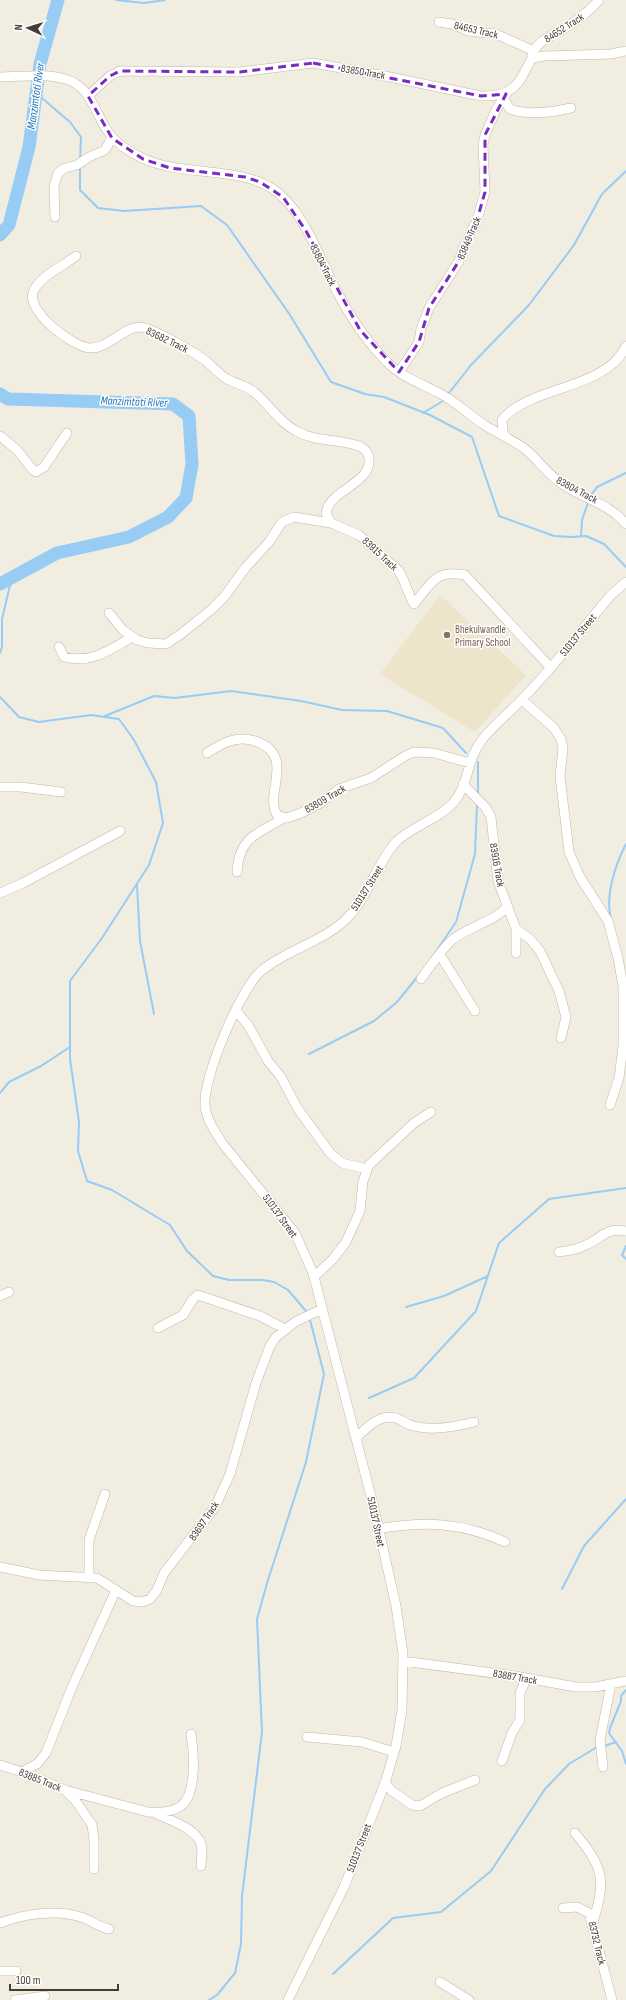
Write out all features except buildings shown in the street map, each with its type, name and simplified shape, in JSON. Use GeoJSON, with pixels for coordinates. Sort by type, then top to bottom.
{"type":"FeatureCollection","features":[{"type":"Feature","properties":{"kind":"street","name":"84652 Track"},"geometry":{"type":"LineString","coordinates":[[533,54],[545,39],[583,15],[600,0]]}},
{"type":"Feature","properties":{"kind":"street","name":"84653 Track"},"geometry":{"type":"LineString","coordinates":[[440,22],[452,24],[468,31],[496,34],[533,54]]}},
{"type":"Feature","properties":{"kind":"street"},"geometry":{"type":"LineString","coordinates":[[571,108],[545,112],[519,111],[510,109],[504,96],[516,86],[533,54],[545,56],[611,54],[626,51]]}},
{"type":"Feature","properties":{"kind":"street","name":"83850 Track"},"geometry":{"type":"LineString","coordinates":[[88,96],[110,76],[120,71],[240,72],[313,63],[481,96],[504,96]]}},
{"type":"Feature","properties":{"kind":"street","name":"83804 Track"},"geometry":{"type":"LineString","coordinates":[[0,77],[42,76],[55,77],[76,82],[88,96],[112,138],[123,148],[143,159],[170,168],[245,177],[260,182],[273,189],[292,207],[337,291],[360,330],[388,363],[399,372],[455,402],[484,425],[506,437],[525,450],[555,480],[566,487],[604,504],[626,524]]}},
{"type":"Feature","properties":{"kind":"street","name":"83849 Track"},"geometry":{"type":"LineString","coordinates":[[399,372],[419,342],[421,329],[429,308],[460,261],[463,249],[477,220],[485,192],[483,144],[485,135],[504,96]]}},
{"type":"Feature","properties":{"kind":"street"},"geometry":{"type":"LineString","coordinates":[[55,217],[54,186],[58,173],[64,168],[77,165],[89,157],[105,150],[112,138]]}},
{"type":"Feature","properties":{"kind":"street","name":"83682 Track"},"geometry":{"type":"LineString","coordinates":[[76,256],[46,278],[34,290],[32,295],[37,310],[72,343],[88,348],[104,346],[133,328],[147,328],[191,351],[228,379],[253,391],[281,419],[298,432],[324,441],[362,447],[368,453],[368,469],[360,479],[328,506],[326,513],[331,523]]}},
{"type":"Feature","properties":{"kind":"street"},"geometry":{"type":"LineString","coordinates":[[484,425],[502,420],[508,413],[525,402],[566,389],[610,366],[618,361],[626,346]]}},
{"type":"Feature","properties":{"kind":"street"},"geometry":{"type":"LineString","coordinates":[[502,420],[503,431],[506,437]]}},
{"type":"Feature","properties":{"kind":"street"},"geometry":{"type":"LineString","coordinates":[[0,436],[17,450],[36,472],[40,471],[44,467],[67,433]]}},
{"type":"Feature","properties":{"kind":"street"},"geometry":{"type":"LineString","coordinates":[[109,613],[123,630],[137,640],[157,644],[166,644],[212,609],[224,597],[246,566],[269,542],[282,522],[288,518],[300,517],[331,523]]}},
{"type":"Feature","properties":{"kind":"street","name":"83915 Track"},"geometry":{"type":"LineString","coordinates":[[331,523],[359,535],[398,570],[414,604],[432,580],[438,576],[444,574],[465,575],[551,668]]}},
{"type":"Feature","properties":{"kind":"street","name":"510137 Street"},"geometry":{"type":"LineString","coordinates":[[288,2000],[341,1893],[384,1783],[394,1752],[402,1710],[403,1661],[396,1606],[356,1438],[314,1277],[295,1233],[222,1144],[206,1113],[205,1096],[209,1076],[236,1010],[253,980],[260,972],[273,962],[336,928],[348,918],[362,899],[396,841],[450,805],[463,784],[470,763],[481,740],[522,700],[551,668],[610,595],[626,582]]}},
{"type":"Feature","properties":{"kind":"street"},"geometry":{"type":"LineString","coordinates":[[59,647],[64,657],[92,658],[105,653],[132,637]]}},
{"type":"Feature","properties":{"kind":"street"},"geometry":{"type":"LineString","coordinates":[[522,700],[553,727],[561,739],[563,748],[560,776],[569,852],[580,877],[608,921],[618,958],[623,986],[624,1046],[619,1078],[610,1105]]}},
{"type":"Feature","properties":{"kind":"street"},"geometry":{"type":"LineString","coordinates":[[207,753],[226,742],[246,738],[259,742],[269,749],[276,763],[278,772],[274,808],[278,816],[284,818]]}},
{"type":"Feature","properties":{"kind":"street","name":"83809 Track"},"geometry":{"type":"LineString","coordinates":[[236,872],[238,857],[244,844],[252,837],[284,818],[310,809],[339,789],[370,778],[411,753],[425,752],[470,763]]}},
{"type":"Feature","properties":{"kind":"street","name":"83916 Track"},"geometry":{"type":"LineString","coordinates":[[463,784],[486,808],[491,817],[496,871],[516,929],[516,953]]}},
{"type":"Feature","properties":{"kind":"street"},"geometry":{"type":"LineString","coordinates":[[0,787],[21,787],[61,792]]}},
{"type":"Feature","properties":{"kind":"street"},"geometry":{"type":"LineString","coordinates":[[0,893],[23,883],[120,831]]}},
{"type":"Feature","properties":{"kind":"street"},"geometry":{"type":"LineString","coordinates":[[421,979],[452,940],[491,920],[508,907]]}},
{"type":"Feature","properties":{"kind":"street"},"geometry":{"type":"LineString","coordinates":[[516,929],[530,939],[540,951],[559,991],[566,1017],[561,1038]]}},
{"type":"Feature","properties":{"kind":"street"},"geometry":{"type":"LineString","coordinates":[[440,955],[475,1011]]}},
{"type":"Feature","properties":{"kind":"street"},"geometry":{"type":"LineString","coordinates":[[236,1010],[248,1025],[268,1061],[281,1076],[298,1109],[330,1153],[342,1164],[367,1169]]}},
{"type":"Feature","properties":{"kind":"street"},"geometry":{"type":"LineString","coordinates":[[314,1277],[333,1259],[346,1242],[360,1211],[363,1181],[367,1169],[399,1136],[414,1123],[431,1112]]}},
{"type":"Feature","properties":{"kind":"street"},"geometry":{"type":"LineString","coordinates":[[559,1252],[568,1251],[586,1245],[606,1232],[626,1231]]}},
{"type":"Feature","properties":{"kind":"street"},"geometry":{"type":"LineString","coordinates":[[0,1296],[9,1292]]}},
{"type":"Feature","properties":{"kind":"street"},"geometry":{"type":"LineString","coordinates":[[158,1328],[183,1315],[193,1299],[198,1295],[260,1316],[285,1329]]}},
{"type":"Feature","properties":{"kind":"street","name":"83697 Track"},"geometry":{"type":"LineString","coordinates":[[0,1567],[40,1575],[89,1577],[102,1581],[136,1602],[142,1602],[150,1599],[167,1569],[211,1514],[230,1474],[256,1383],[266,1356],[276,1337],[285,1329],[308,1315],[322,1309]]}},
{"type":"Feature","properties":{"kind":"street"},"geometry":{"type":"LineString","coordinates":[[356,1438],[367,1427],[385,1418],[396,1418],[410,1425],[432,1428],[462,1425],[474,1422]]}},
{"type":"Feature","properties":{"kind":"street"},"geometry":{"type":"LineString","coordinates":[[89,1577],[89,1540],[105,1494]]}},
{"type":"Feature","properties":{"kind":"street"},"geometry":{"type":"LineString","coordinates":[[377,1529],[424,1523],[450,1525],[465,1528],[505,1542]]}},
{"type":"Feature","properties":{"kind":"street"},"geometry":{"type":"LineString","coordinates":[[22,1772],[37,1764],[46,1753],[74,1681],[116,1590]]}},
{"type":"Feature","properties":{"kind":"street","name":"83887 Track"},"geometry":{"type":"LineString","coordinates":[[403,1661],[514,1676],[526,1680],[576,1688],[626,1681]]}},
{"type":"Feature","properties":{"kind":"street"},"geometry":{"type":"LineString","coordinates":[[502,1760],[512,1733],[520,1720],[520,1693],[526,1680]]}},
{"type":"Feature","properties":{"kind":"street"},"geometry":{"type":"LineString","coordinates":[[603,1767],[600,1740],[611,1684]]}},
{"type":"Feature","properties":{"kind":"street"},"geometry":{"type":"LineString","coordinates":[[154,1813],[176,1809],[184,1804],[188,1798],[193,1772],[194,1751],[192,1734]]}},
{"type":"Feature","properties":{"kind":"street"},"geometry":{"type":"LineString","coordinates":[[307,1737],[362,1742],[394,1752]]}},
{"type":"Feature","properties":{"kind":"street","name":"83885 Track"},"geometry":{"type":"LineString","coordinates":[[0,1765],[22,1772],[65,1790],[75,1800],[92,1825],[94,1840],[94,1869]]}},
{"type":"Feature","properties":{"kind":"street"},"geometry":{"type":"LineString","coordinates":[[384,1783],[402,1799],[417,1806],[422,1806],[442,1793],[475,1780]]}},
{"type":"Feature","properties":{"kind":"street"},"geometry":{"type":"LineString","coordinates":[[65,1790],[154,1813],[175,1823],[198,1838],[202,1847],[201,1866]]}},
{"type":"Feature","properties":{"kind":"street"},"geometry":{"type":"LineString","coordinates":[[575,1834],[594,1857],[601,1880],[601,1896],[592,1922]]}},
{"type":"Feature","properties":{"kind":"street","name":"83732 Track"},"geometry":{"type":"LineString","coordinates":[[563,1908],[573,1907],[584,1909],[589,1913],[612,2000]]}},
{"type":"Feature","properties":{"kind":"street"},"geometry":{"type":"LineString","coordinates":[[0,1923],[19,1917],[37,1914],[66,1914],[83,1917],[98,1927],[109,1929]]}},
{"type":"Feature","properties":{"kind":"street"},"geometry":{"type":"LineString","coordinates":[[0,1971],[16,1971]]}},
{"type":"Feature","properties":{"kind":"street"},"geometry":{"type":"LineString","coordinates":[[440,1982],[469,2000]]}},
{"type":"Feature","properties":{"kind":"street"},"geometry":{"type":"LineString","coordinates":[[15,2000],[45,1996]]}},
{"type":"Feature","properties":{"kind":"highlighted area"},"geometry":{"type":"Polygon","coordinates":[[[313,63],[481,96],[506,94],[485,135],[485,192],[477,220],[459,261],[429,308],[419,342],[399,372],[360,330],[306,231],[283,197],[260,182],[245,177],[170,168],[143,159],[112,138],[88,96],[110,76],[120,71],[240,72],[313,63]]]}},
{"type":"Feature","properties":{"kind":"shaded area","name":"Bhekulwandle Primary School"},"geometry":{"type":"Polygon","coordinates":[[[440,595],[526,675],[475,732],[380,674],[440,595]]]}},
{"type":"Feature","properties":{"kind":"waterway","name":"Manzimtoti River"},"geometry":{"type":"LineString","coordinates":[[0,235],[9,225],[29,147],[40,64],[58,0]]}},
{"type":"Feature","properties":{"kind":"waterway"},"geometry":{"type":"LineString","coordinates":[[116,0],[144,3],[165,0]]}},
{"type":"Feature","properties":{"kind":"waterway"},"geometry":{"type":"LineString","coordinates":[[36,93],[70,122],[81,137],[80,160]]}},
{"type":"Feature","properties":{"kind":"waterway"},"geometry":{"type":"LineString","coordinates":[[80,166],[80,190],[98,208],[124,211],[201,206],[227,225],[290,315],[331,382],[365,394],[384,397],[430,415],[472,437],[499,516],[554,536],[586,536],[604,544],[626,567]]}},
{"type":"Feature","properties":{"kind":"waterway"},"geometry":{"type":"LineString","coordinates":[[449,393],[471,365],[529,305],[574,245],[602,194],[626,171]]}},
{"type":"Feature","properties":{"kind":"waterway","name":"Manzimtoti River"},"geometry":{"type":"LineString","coordinates":[[0,394],[8,399],[173,404],[189,416],[192,464],[186,498],[168,517],[129,537],[57,553],[0,584]]}},
{"type":"Feature","properties":{"kind":"waterway"},"geometry":{"type":"LineString","coordinates":[[423,413],[443,401]]}},
{"type":"Feature","properties":{"kind":"waterway"},"geometry":{"type":"LineString","coordinates":[[592,494],[597,487],[626,473]]}},
{"type":"Feature","properties":{"kind":"waterway"},"geometry":{"type":"LineString","coordinates":[[581,536],[582,520],[588,503]]}},
{"type":"Feature","properties":{"kind":"waterway"},"geometry":{"type":"LineString","coordinates":[[0,653],[2,647],[2,619],[12,577]]}},
{"type":"Feature","properties":{"kind":"waterway"},"geometry":{"type":"LineString","coordinates":[[105,716],[154,696],[175,698],[231,691],[301,701],[342,710],[387,711],[443,728],[466,753]]}},
{"type":"Feature","properties":{"kind":"waterway"},"geometry":{"type":"LineString","coordinates":[[0,697],[19,717],[39,722],[91,715],[119,719],[134,740],[156,782],[163,823],[149,865],[102,938],[70,981],[70,1059],[79,1122],[78,1151],[87,1181],[112,1190],[170,1225],[187,1251],[213,1276],[229,1280],[263,1280],[274,1282],[288,1290],[306,1311]]}},
{"type":"Feature","properties":{"kind":"waterway"},"geometry":{"type":"LineString","coordinates":[[478,762],[478,796]]}},
{"type":"Feature","properties":{"kind":"waterway"},"geometry":{"type":"LineString","coordinates":[[435,953],[456,922],[475,854],[477,804]]}},
{"type":"Feature","properties":{"kind":"waterway"},"geometry":{"type":"LineString","coordinates":[[611,919],[609,910],[610,891],[618,861],[626,844]]}},
{"type":"Feature","properties":{"kind":"waterway"},"geometry":{"type":"LineString","coordinates":[[137,885],[140,941],[154,1014]]}},
{"type":"Feature","properties":{"kind":"waterway"},"geometry":{"type":"LineString","coordinates":[[309,1054],[374,1021],[397,1002],[418,976]]}},
{"type":"Feature","properties":{"kind":"waterway"},"geometry":{"type":"LineString","coordinates":[[0,1093],[9,1082],[41,1066],[70,1047]]}},
{"type":"Feature","properties":{"kind":"waterway"},"geometry":{"type":"LineString","coordinates":[[369,1398],[414,1378],[476,1311],[499,1243],[549,1199],[626,1188]]}},
{"type":"Feature","properties":{"kind":"waterway"},"geometry":{"type":"LineString","coordinates":[[626,1246],[622,1255],[626,1259]]}},
{"type":"Feature","properties":{"kind":"waterway"},"geometry":{"type":"LineString","coordinates":[[406,1307],[444,1296],[488,1276]]}},
{"type":"Feature","properties":{"kind":"waterway"},"geometry":{"type":"LineString","coordinates":[[209,2000],[217,1995],[235,1973],[241,1944],[242,1896],[262,1732],[257,1619],[306,1462],[324,1374],[310,1320]]}},
{"type":"Feature","properties":{"kind":"waterway"},"geometry":{"type":"LineString","coordinates":[[562,1589],[584,1546],[626,1499]]}},
{"type":"Feature","properties":{"kind":"waterway"},"geometry":{"type":"LineString","coordinates":[[626,1690],[621,1696],[621,1701],[609,1733],[622,1751],[626,1764]]}},
{"type":"Feature","properties":{"kind":"waterway"},"geometry":{"type":"LineString","coordinates":[[605,1746],[616,1742]]}},
{"type":"Feature","properties":{"kind":"waterway"},"geometry":{"type":"LineString","coordinates":[[333,1974],[393,1918],[441,1912],[491,1871],[545,1789],[569,1764],[597,1747]]}},
{"type":"Feature","properties":{"kind":"place","name":"Bhekulwandle Primary School"},"geometry":{"type":"Point","coordinates":[447,635]}}]}
